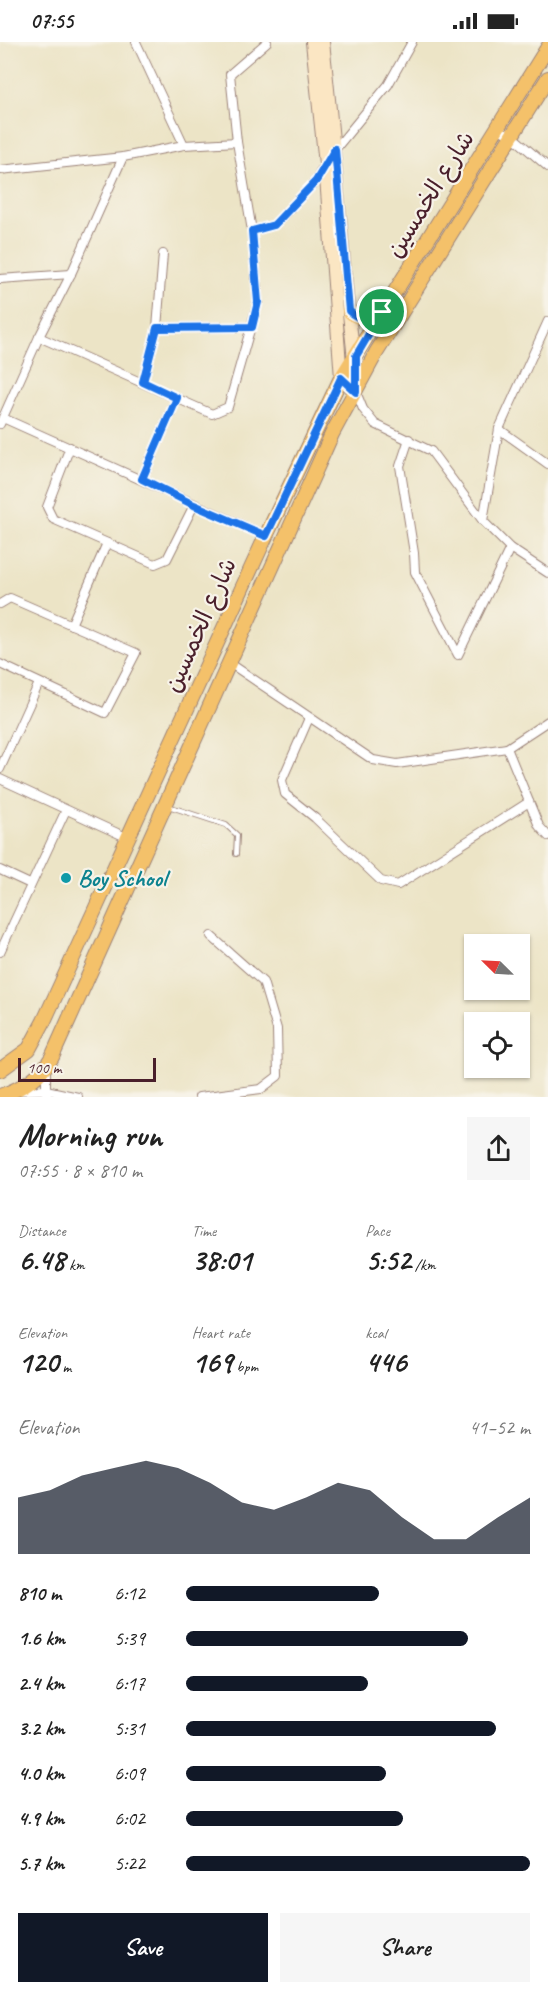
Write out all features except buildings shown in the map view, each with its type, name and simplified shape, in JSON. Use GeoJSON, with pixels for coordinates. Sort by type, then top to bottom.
{"type":"FeatureCollection","features":[{"type":"Feature","properties":{"kind":"main road","name":"شارع الخمسين"},"geometry":{"type":"LineString","coordinates":[[0,1070],[29,1049],[44,1021],[266,536],[341,378],[548,47]]}},
{"type":"Feature","properties":{"kind":"main road","name":"شارع الخمسين"},"geometry":{"type":"LineString","coordinates":[[0,1096],[15,1091],[46,1067],[332,434],[376,352],[548,78]]}},
{"type":"Feature","properties":{"kind":"main road"},"geometry":{"type":"LineString","coordinates":[[349,311],[356,317],[367,318],[382,312]]}},
{"type":"Feature","properties":{"kind":"street"},"geometry":{"type":"LineString","coordinates":[[136,42],[184,145]]}},
{"type":"Feature","properties":{"kind":"street"},"geometry":{"type":"LineString","coordinates":[[39,337],[212,414],[228,407],[258,302],[252,231],[237,142],[230,74],[267,42]]}},
{"type":"Feature","properties":{"kind":"street"},"geometry":{"type":"LineString","coordinates":[[312,42],[325,164],[341,378],[356,392]]}},
{"type":"Feature","properties":{"kind":"street"},"geometry":{"type":"LineString","coordinates":[[322,42],[335,149],[349,311],[356,356],[356,392],[363,409],[375,424],[431,451],[483,521],[510,548],[548,573]]}},
{"type":"Feature","properties":{"kind":"street"},"geometry":{"type":"LineString","coordinates":[[252,231],[274,225],[316,181],[335,149],[388,85],[412,42]]}},
{"type":"Feature","properties":{"kind":"street"},"geometry":{"type":"LineString","coordinates":[[498,129],[512,136],[548,167]]}},
{"type":"Feature","properties":{"kind":"street"},"geometry":{"type":"LineString","coordinates":[[0,170],[123,157],[184,145],[237,142]]}},
{"type":"Feature","properties":{"kind":"street"},"geometry":{"type":"LineString","coordinates":[[123,157],[2,421],[70,447],[266,536]]}},
{"type":"Feature","properties":{"kind":"street"},"geometry":{"type":"LineString","coordinates":[[143,382],[157,328],[163,254]]}},
{"type":"Feature","properties":{"kind":"street"},"geometry":{"type":"LineString","coordinates":[[0,279],[71,274]]}},
{"type":"Feature","properties":{"kind":"street"},"geometry":{"type":"LineString","coordinates":[[483,521],[499,429],[548,321]]}},
{"type":"Feature","properties":{"kind":"street"},"geometry":{"type":"LineString","coordinates":[[157,328],[252,327]]}},
{"type":"Feature","properties":{"kind":"street"},"geometry":{"type":"LineString","coordinates":[[142,479],[177,398]]}},
{"type":"Feature","properties":{"kind":"street"},"geometry":{"type":"LineString","coordinates":[[499,429],[548,464]]}},
{"type":"Feature","properties":{"kind":"street"},"geometry":{"type":"LineString","coordinates":[[409,439],[400,466],[415,572],[458,655],[510,548]]}},
{"type":"Feature","properties":{"kind":"street"},"geometry":{"type":"LineString","coordinates":[[70,447],[47,507],[53,519],[155,564],[167,559],[194,505]]}},
{"type":"Feature","properties":{"kind":"street"},"geometry":{"type":"LineString","coordinates":[[71,625],[106,543]]}},
{"type":"Feature","properties":{"kind":"street"},"geometry":{"type":"LineString","coordinates":[[0,604],[10,598],[136,653],[105,713],[0,664]]}},
{"type":"Feature","properties":{"kind":"street"},"geometry":{"type":"LineString","coordinates":[[228,662],[373,760],[397,764],[507,748],[548,721]]}},
{"type":"Feature","properties":{"kind":"street"},"geometry":{"type":"LineString","coordinates":[[0,769],[39,683]]}},
{"type":"Feature","properties":{"kind":"street"},"geometry":{"type":"LineString","coordinates":[[309,718],[282,780],[285,794],[315,818],[381,881],[398,885],[529,802]]}},
{"type":"Feature","properties":{"kind":"street"},"geometry":{"type":"LineString","coordinates":[[507,748],[539,826],[548,836]]}},
{"type":"Feature","properties":{"kind":"street"},"geometry":{"type":"LineString","coordinates":[[0,779],[128,838]]}},
{"type":"Feature","properties":{"kind":"street"},"geometry":{"type":"LineString","coordinates":[[0,951],[66,810]]}},
{"type":"Feature","properties":{"kind":"street"},"geometry":{"type":"LineString","coordinates":[[0,870],[30,884]]}},
{"type":"Feature","properties":{"kind":"street"},"geometry":{"type":"LineString","coordinates":[[199,1097],[261,1089],[278,1076],[277,1029],[263,982],[211,936]]}},
{"type":"Feature","properties":{"kind":"street"},"geometry":{"type":"LineString","coordinates":[[46,1067],[46,1094]]}},
{"type":"Feature","properties":{"kind":"street"},"geometry":{"type":"LineString","coordinates":[[15,1091],[78,1097]]}},
{"type":"Feature","properties":{"kind":"lane"},"geometry":{"type":"LineString","coordinates":[[164,805],[226,825],[237,835],[236,854]]}},
{"type":"Feature","properties":{"kind":"place","name":"Boy School"},"geometry":{"type":"Point","coordinates":[66,878]}},
{"type":"Feature","properties":{"kind":"route"},"geometry":{"type":"LineString","coordinates":[[335,149],[349,311],[356,317],[362,318],[372,317],[382,312],[356,356],[356,392],[341,378],[266,536],[194,505],[142,479],[177,398],[143,382],[157,328],[252,327],[258,302],[252,231],[274,225],[316,181],[335,149]]}}]}
